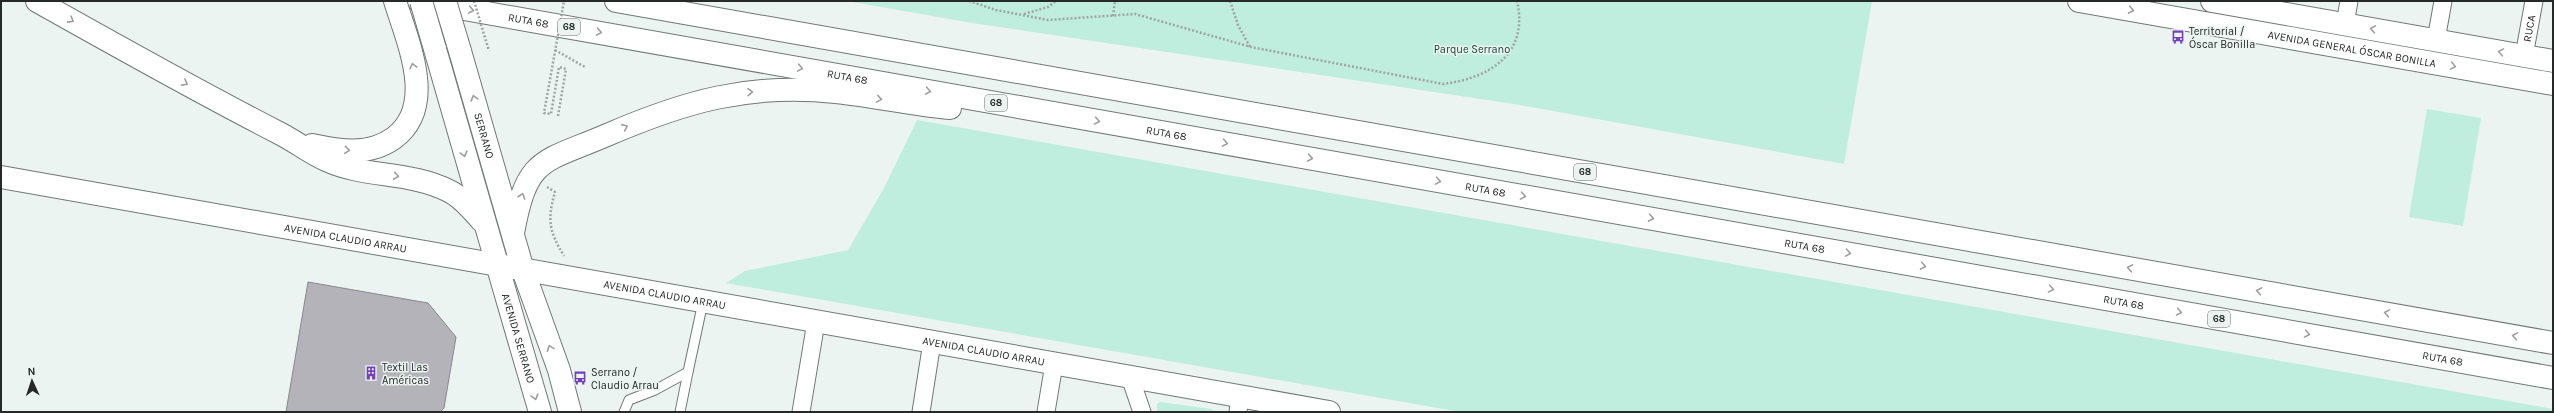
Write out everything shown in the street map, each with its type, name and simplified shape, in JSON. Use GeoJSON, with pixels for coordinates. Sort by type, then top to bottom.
{"type":"FeatureCollection","features":[{"type":"Feature","properties":{"kind":"main road"},"geometry":{"type":"LineString","coordinates":[[37,1],[175,78],[295,141],[325,160],[350,170],[410,178],[432,184],[450,191],[462,200],[482,221]]}},
{"type":"Feature","properties":{"kind":"main road"},"geometry":{"type":"LineString","coordinates":[[295,141],[354,151],[374,149],[403,131],[415,110],[417,92],[407,40],[395,1]]}},
{"type":"Feature","properties":{"kind":"main road"},"geometry":{"type":"LineString","coordinates":[[420,1],[435,49],[482,221],[496,265]]}},
{"type":"Feature","properties":{"kind":"main road","name":"RUTA 68"},"geometry":{"type":"LineString","coordinates":[[420,1],[1075,118],[2553,378]]}},
{"type":"Feature","properties":{"kind":"main road","name":"SERRANO"},"geometry":{"type":"LineString","coordinates":[[445,1],[523,270]]}},
{"type":"Feature","properties":{"kind":"main road","name":"68"},"geometry":{"type":"LineString","coordinates":[[616,1],[2553,342]]}},
{"type":"Feature","properties":{"kind":"main road","name":"AVENIDA GENERAL ÓSCAR BONILLA"},"geometry":{"type":"LineString","coordinates":[[2079,1],[2553,84]]}},
{"type":"Feature","properties":{"kind":"main road","name":"AVENIDA GENERAL ÓSCAR BONILLA"},"geometry":{"type":"LineString","coordinates":[[2212,1],[2255,5],[2345,24],[2553,61]]}},
{"type":"Feature","properties":{"kind":"main road"},"geometry":{"type":"LineString","coordinates":[[513,233],[523,191],[537,167],[574,147],[650,116],[711,98],[739,93],[789,90],[836,92],[926,106],[1075,118]]}},
{"type":"Feature","properties":{"kind":"main road","name":"AVENIDA CLAUDIO ARRAU"},"geometry":{"type":"LineString","coordinates":[[1,177],[1130,377],[1239,404],[1329,412]]}},
{"type":"Feature","properties":{"kind":"main road","name":"AVENIDA SERRANO"},"geometry":{"type":"LineString","coordinates":[[496,265],[540,412]]}},
{"type":"Feature","properties":{"kind":"main road"},"geometry":{"type":"LineString","coordinates":[[523,270],[559,370],[570,412]]}},
{"type":"Feature","properties":{"kind":"street"},"geometry":{"type":"LineString","coordinates":[[2345,24],[2349,1]]}},
{"type":"Feature","properties":{"kind":"street"},"geometry":{"type":"LineString","coordinates":[[2436,40],[2443,1]]}},
{"type":"Feature","properties":{"kind":"street","name":"RUCA"},"geometry":{"type":"LineString","coordinates":[[2524,56],[2534,1]]}},
{"type":"Feature","properties":{"kind":"street"},"geometry":{"type":"LineString","coordinates":[[801,412],[816,322]]}},
{"type":"Feature","properties":{"kind":"street"},"geometry":{"type":"LineString","coordinates":[[921,412],[932,342]]}},
{"type":"Feature","properties":{"kind":"street"},"geometry":{"type":"LineString","coordinates":[[1046,412],[1054,364]]}},
{"type":"Feature","properties":{"kind":"street"},"geometry":{"type":"LineString","coordinates":[[1130,377],[1142,412]]}},
{"type":"Feature","properties":{"kind":"lane"},"geometry":{"type":"LineString","coordinates":[[680,412],[703,302]]}},
{"type":"Feature","properties":{"kind":"lane"},"geometry":{"type":"LineString","coordinates":[[624,412],[629,400],[655,390],[688,372]]}},
{"type":"Feature","properties":{"kind":"path"},"geometry":{"type":"LineString","coordinates":[[474,1],[489,51]]}},
{"type":"Feature","properties":{"kind":"path"},"geometry":{"type":"LineString","coordinates":[[558,116],[566,69],[559,67],[551,114],[544,113],[564,1]]}},
{"type":"Feature","properties":{"kind":"path"},"geometry":{"type":"LineString","coordinates":[[969,1],[996,10],[1048,20],[1135,14],[1251,47],[1443,84],[1460,82],[1481,75],[1499,64],[1511,51],[1520,28],[1517,1]]}},
{"type":"Feature","properties":{"kind":"path"},"geometry":{"type":"LineString","coordinates":[[1022,15],[1048,7],[1056,1]]}},
{"type":"Feature","properties":{"kind":"path"},"geometry":{"type":"LineString","coordinates":[[1113,16],[1115,1]]}},
{"type":"Feature","properties":{"kind":"path"},"geometry":{"type":"LineString","coordinates":[[1230,1],[1238,25],[1251,47]]}},
{"type":"Feature","properties":{"kind":"path"},"geometry":{"type":"LineString","coordinates":[[555,50],[585,67]]}},
{"type":"Feature","properties":{"kind":"green space","name":"Parque Serrano"},"geometry":{"type":"Polygon","coordinates":[[[847,1],[1872,1],[1844,164],[1514,104],[972,23],[847,1]]]}},
{"type":"Feature","properties":{"kind":"green space"},"geometry":{"type":"Polygon","coordinates":[[[2427,109],[2481,118],[2463,226],[2409,217],[2427,109]]]}},
{"type":"Feature","properties":{"kind":"green space"},"geometry":{"type":"Polygon","coordinates":[[[917,120],[2553,409],[2553,412],[1460,412],[726,283],[745,271],[848,250],[884,188],[917,120]]]}},
{"type":"Feature","properties":{"kind":"green space"},"geometry":{"type":"Polygon","coordinates":[[[1160,402],[1211,409],[1215,412],[1157,412],[1157,404],[1160,402]]]}},
{"type":"Feature","properties":{"kind":"building","name":"Textil Las Américas"},"geometry":{"type":"Polygon","coordinates":[[[308,282],[428,303],[456,337],[444,408],[440,412],[286,412],[308,282]]]}},
{"type":"Feature","properties":{"kind":"place","name":"Territorial / Óscar Bonilla"},"geometry":{"type":"Point","coordinates":[2178,37]}},
{"type":"Feature","properties":{"kind":"place","name":"Textil Las Américas"},"geometry":{"type":"Point","coordinates":[371,373]}},
{"type":"Feature","properties":{"kind":"place","name":"Serrano / Claudio Arrau"},"geometry":{"type":"Point","coordinates":[580,378]}}]}
